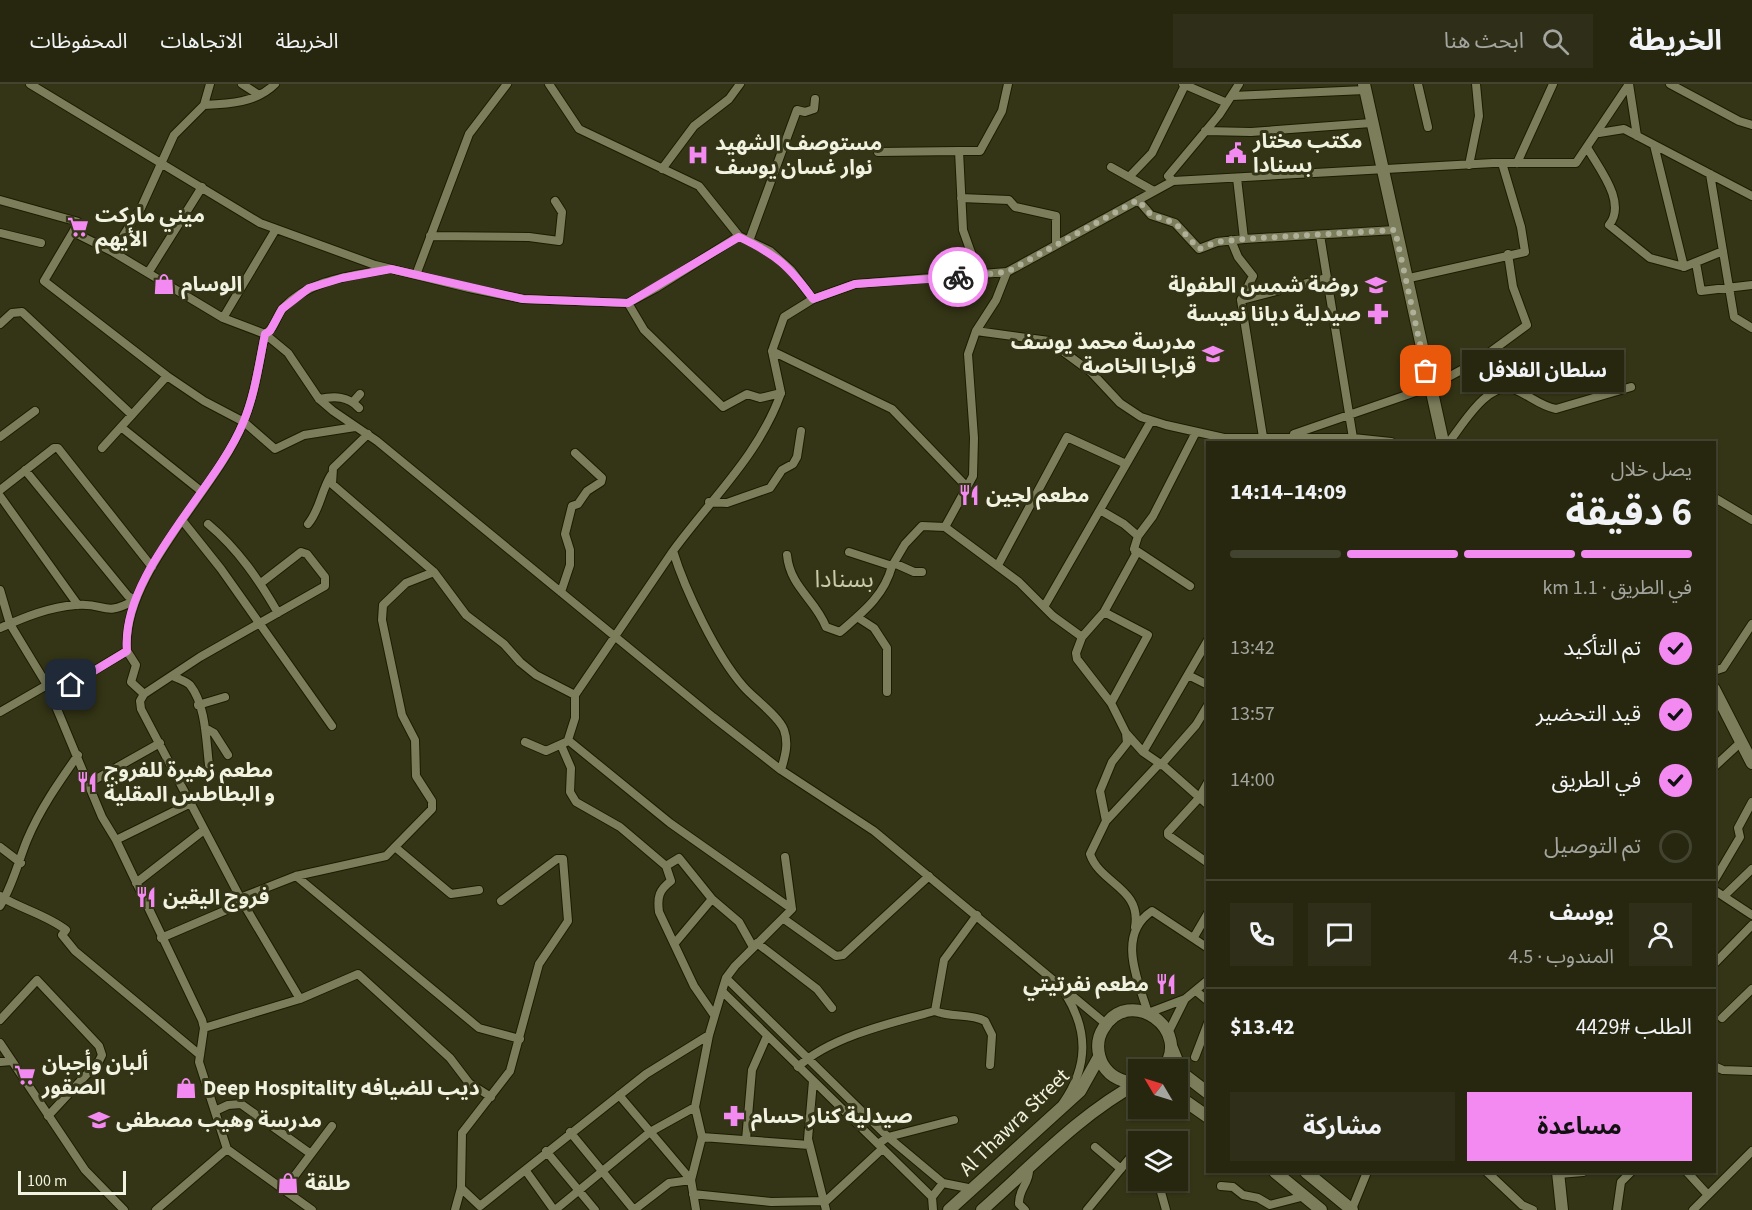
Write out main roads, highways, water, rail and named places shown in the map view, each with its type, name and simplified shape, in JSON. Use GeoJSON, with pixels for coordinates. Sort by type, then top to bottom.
{"type":"FeatureCollection","features":[{"type":"Feature","properties":{"kind":"main road"},"geometry":{"type":"LineString","coordinates":[[1365,87],[1371,123],[1443,441]]}},
{"type":"Feature","properties":{"kind":"main road"},"geometry":{"type":"LineString","coordinates":[[1716,693],[1752,763]]}},
{"type":"Feature","properties":{"kind":"main road"},"geometry":{"type":"LineString","coordinates":[[1128,1081],[1119,1080],[1111,1074],[1099,1057],[1100,1034],[1106,1023],[1125,1011],[1148,1012],[1163,1024],[1182,1073],[1206,1091]]}},
{"type":"Feature","properties":{"kind":"main road"},"geometry":{"type":"LineString","coordinates":[[1167,1059],[1169,1039]]}},
{"type":"Feature","properties":{"kind":"main road","name":"Al Thawra Street"},"geometry":{"type":"LineString","coordinates":[[949,1210],[1080,1091],[1099,1057]]}},
{"type":"Feature","properties":{"kind":"main road","name":"Al Thawra Street"},"geometry":{"type":"LineString","coordinates":[[982,1210],[1117,1094],[1128,1088]]}},
{"type":"Feature","properties":{"kind":"main road"},"geometry":{"type":"LineString","coordinates":[[1188,1103],[1206,1116]]}},
{"type":"Feature","properties":{"kind":"main road"},"geometry":{"type":"LineString","coordinates":[[1276,1173],[1321,1210]]}},
{"type":"Feature","properties":{"kind":"main road"},"geometry":{"type":"LineString","coordinates":[[1307,1173],[1352,1210]]}},
{"type":"Feature","properties":{"kind":"main road"},"geometry":{"type":"LineString","coordinates":[[1558,1173],[1562,1210]]}},
{"type":"Feature","properties":{"kind":"place","name":"مكتب مختار بسنادا"},"geometry":{"type":"Point","coordinates":[1236,153]}},
{"type":"Feature","properties":{"kind":"place","name":"مستوصف الشهيد نوار غسان يوسف"},"geometry":{"type":"Point","coordinates":[698,155]}},
{"type":"Feature","properties":{"kind":"place","name":"ميني ماركت الأيهم"},"geometry":{"type":"Point","coordinates":[78,227]}},
{"type":"Feature","properties":{"kind":"place","name":"الوسام"},"geometry":{"type":"Point","coordinates":[164,284]}},
{"type":"Feature","properties":{"kind":"place","name":"روضة شمس الطفولة"},"geometry":{"type":"Point","coordinates":[1376,285]}},
{"type":"Feature","properties":{"kind":"place","name":"صيدلية ديانا نعيسة"},"geometry":{"type":"Point","coordinates":[1378,314]}},
{"type":"Feature","properties":{"kind":"place","name":"مدرسة محمد يوسف قراجا الخاصة"},"geometry":{"type":"Point","coordinates":[1213,354]}},
{"type":"Feature","properties":{"kind":"place","name":"سلطان الفلافل"},"geometry":{"type":"Point","coordinates":[1426,371]}},
{"type":"Feature","properties":{"kind":"place","name":"مطعم لجين"},"geometry":{"type":"Point","coordinates":[969,495]}},
{"type":"Feature","properties":{"kind":"place","name":"مطعم زهيرة للفروج و البطاطس المقلية"},"geometry":{"type":"Point","coordinates":[87,782]}},
{"type":"Feature","properties":{"kind":"place","name":"فروج اليقين"},"geometry":{"type":"Point","coordinates":[146,897]}},
{"type":"Feature","properties":{"kind":"place","name":"مطعم نفرتيتي"},"geometry":{"type":"Point","coordinates":[1166,984]}},
{"type":"Feature","properties":{"kind":"place","name":"ألبان وأجبان الصقور"},"geometry":{"type":"Point","coordinates":[25,1075]}},
{"type":"Feature","properties":{"kind":"place","name":"Deep Hospitality ديب للضيافه"},"geometry":{"type":"Point","coordinates":[186,1088]}},
{"type":"Feature","properties":{"kind":"place","name":"صيدلية كنار حسام"},"geometry":{"type":"Point","coordinates":[734,1116]}},
{"type":"Feature","properties":{"kind":"place","name":"مدرسة وهيب مصطفى"},"geometry":{"type":"Point","coordinates":[99,1120]}},
{"type":"Feature","properties":{"kind":"place","name":"طلقة"},"geometry":{"type":"Point","coordinates":[288,1183]}},
{"type":"Feature","properties":{"kind":"district","name":"بسنادا"},"geometry":{"type":"Point","coordinates":[844,579]}}]}
